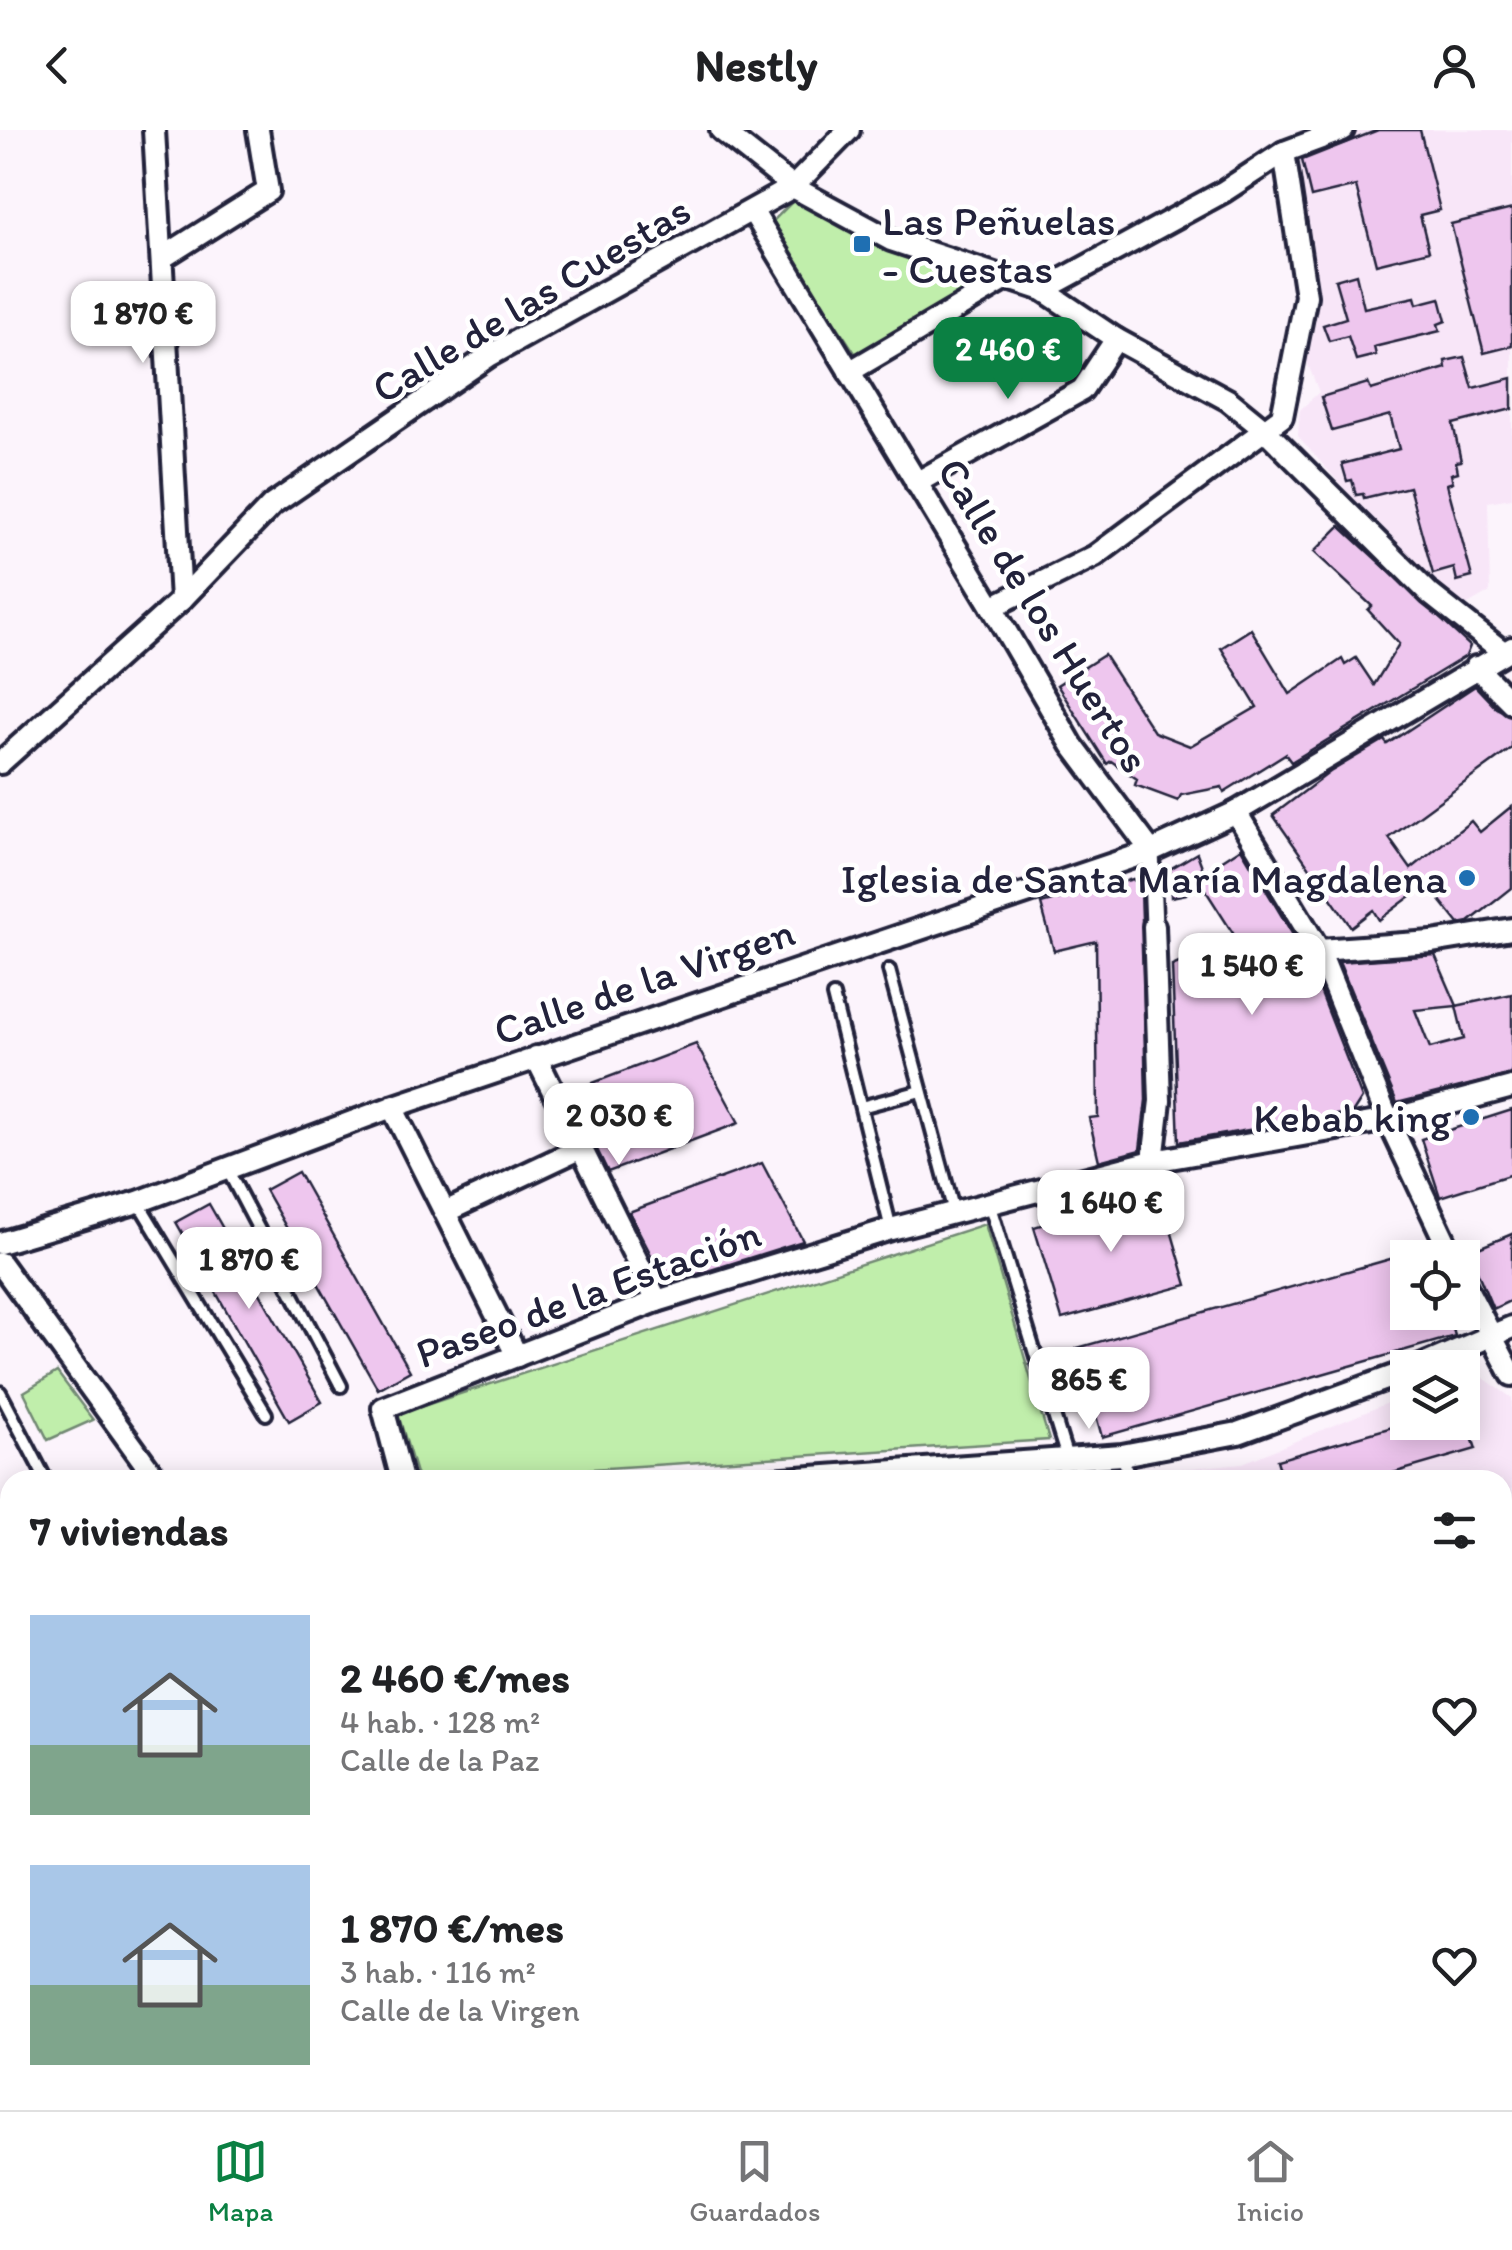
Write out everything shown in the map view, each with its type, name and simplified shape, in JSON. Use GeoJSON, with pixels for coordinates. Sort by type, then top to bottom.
{"type":"FeatureCollection","features":[{"type":"Feature","properties":{"kind":"street"},"geometry":{"type":"LineString","coordinates":[[154,130],[181,600]]}},
{"type":"Feature","properties":{"kind":"street"},"geometry":{"type":"LineString","coordinates":[[162,258],[268,191],[258,130]]}},
{"type":"Feature","properties":{"kind":"street"},"geometry":{"type":"LineString","coordinates":[[722,130],[793,187],[891,240],[1043,290],[1116,338],[1228,400],[1266,432],[1430,594],[1507,649]]}},
{"type":"Feature","properties":{"kind":"street","name":"Calle de las Cuestas"},"geometry":{"type":"LineString","coordinates":[[0,763],[181,600],[272,505],[474,367],[793,187],[850,130]]}},
{"type":"Feature","properties":{"kind":"street"},"geometry":{"type":"LineString","coordinates":[[1043,290],[1223,192],[1284,152],[1342,130]]}},
{"type":"Feature","properties":{"kind":"street"},"geometry":{"type":"LineString","coordinates":[[992,607],[1095,556],[1282,417],[1306,296],[1284,152]]}},
{"type":"Feature","properties":{"kind":"street","name":"Calle de los Huertos"},"geometry":{"type":"LineString","coordinates":[[752,212],[1072,746],[1151,851]]}},
{"type":"Feature","properties":{"kind":"street"},"geometry":{"type":"LineString","coordinates":[[848,372],[1006,280]]}},
{"type":"Feature","properties":{"kind":"street"},"geometry":{"type":"LineString","coordinates":[[916,483],[1082,390],[1116,338]]}},
{"type":"Feature","properties":{"kind":"street","name":"Calle de la Virgen"},"geometry":{"type":"LineString","coordinates":[[0,1244],[138,1202],[536,1057],[1151,851],[1236,812],[1507,649]]}},
{"type":"Feature","properties":{"kind":"street"},"geometry":{"type":"LineString","coordinates":[[1476,667],[1512,703]]}},
{"type":"Feature","properties":{"kind":"street"},"geometry":{"type":"LineString","coordinates":[[1236,812],[1319,950],[1388,1120],[1444,1240]]}},
{"type":"Feature","properties":{"kind":"street"},"geometry":{"type":"LineString","coordinates":[[1151,851],[1160,1101],[1153,1161]]}},
{"type":"Feature","properties":{"kind":"street"},"geometry":{"type":"LineString","coordinates":[[1319,950],[1432,942],[1512,929]]}},
{"type":"Feature","properties":{"kind":"street"},"geometry":{"type":"LineString","coordinates":[[536,1057],[657,1301]]}},
{"type":"Feature","properties":{"kind":"street","name":"Paseo de la Estación"},"geometry":{"type":"LineString","coordinates":[[399,1470],[383,1408],[657,1301],[890,1230],[1153,1161],[1388,1120],[1512,1087]]}},
{"type":"Feature","properties":{"kind":"street"},"geometry":{"type":"LineString","coordinates":[[392,1107],[517,1356]]}},
{"type":"Feature","properties":{"kind":"street"},"geometry":{"type":"LineString","coordinates":[[445,1212],[581,1148]]}},
{"type":"Feature","properties":{"kind":"street"},"geometry":{"type":"LineString","coordinates":[[0,1263],[150,1470]]}},
{"type":"Feature","properties":{"kind":"street"},"geometry":{"type":"LineString","coordinates":[[1480,1316],[1512,1375]]}},
{"type":"Feature","properties":{"kind":"street"},"geometry":{"type":"LineString","coordinates":[[1458,1350],[1512,1327]]}},
{"type":"Feature","properties":{"kind":"street"},"geometry":{"type":"LineString","coordinates":[[911,1470],[1122,1455],[1238,1433],[1390,1378]]}},
{"type":"Feature","properties":{"kind":"lane"},"geometry":{"type":"LineString","coordinates":[[889,970],[954,1212]]}},
{"type":"Feature","properties":{"kind":"lane"},"geometry":{"type":"LineString","coordinates":[[833,996],[890,1230]]}},
{"type":"Feature","properties":{"kind":"lane"},"geometry":{"type":"LineString","coordinates":[[860,1107],[922,1091]]}},
{"type":"Feature","properties":{"kind":"lane"},"geometry":{"type":"LineString","coordinates":[[226,1168],[341,1386]]}},
{"type":"Feature","properties":{"kind":"lane"},"geometry":{"type":"LineString","coordinates":[[138,1202],[266,1414]]}},
{"type":"Feature","properties":{"kind":"lane"},"geometry":{"type":"LineString","coordinates":[[989,1203],[1067,1459]]}},
{"type":"Feature","properties":{"kind":"lane"},"geometry":{"type":"LineString","coordinates":[[0,1392],[41,1470]]}},
{"type":"Feature","properties":{"kind":"lane"},"geometry":{"type":"LineString","coordinates":[[1122,1455],[1127,1470]]}},
{"type":"Feature","properties":{"kind":"shaded area"},"geometry":{"type":"Polygon","coordinates":[[[1361,130],[1512,130],[1512,498],[1488,502],[1490,592],[1461,609],[1367,515],[1298,436],[1300,410],[1319,392],[1307,362],[1317,312],[1294,153],[1361,130]]]}},
{"type":"Feature","properties":{"kind":"shaded area"},"geometry":{"type":"Polygon","coordinates":[[[1480,1375],[1512,1398],[1512,1470],[1170,1470],[1243,1463],[1390,1402],[1390,1440],[1480,1440],[1480,1375]]]}},
{"type":"Feature","properties":{"kind":"green space"},"geometry":{"type":"Polygon","coordinates":[[[797,197],[981,285],[857,356],[770,224],[797,197]]]}},
{"type":"Feature","properties":{"kind":"green space"},"geometry":{"type":"Polygon","coordinates":[[[985,1224],[1049,1440],[576,1470],[415,1470],[398,1414],[985,1224]]]}},
{"type":"Feature","properties":{"kind":"green space"},"geometry":{"type":"Polygon","coordinates":[[[57,1372],[93,1420],[48,1440],[24,1392],[57,1372]]]}},
{"type":"Feature","properties":{"kind":"building"},"geometry":{"type":"Polygon","coordinates":[[[1378,130],[1420,130],[1440,210],[1420,215],[1429,251],[1376,264],[1356,186],[1311,197],[1302,160],[1378,130]]]}},
{"type":"Feature","properties":{"kind":"building"},"geometry":{"type":"Polygon","coordinates":[[[1512,209],[1512,346],[1484,353],[1451,224],[1512,209]]]}},
{"type":"Feature","properties":{"kind":"building"},"geometry":{"type":"Polygon","coordinates":[[[1356,274],[1364,308],[1415,297],[1417,304],[1440,298],[1446,321],[1438,324],[1440,331],[1374,347],[1376,355],[1356,360],[1348,336],[1329,341],[1323,325],[1346,318],[1335,280],[1356,274]]]}},
{"type":"Feature","properties":{"kind":"building"},"geometry":{"type":"Polygon","coordinates":[[[1464,357],[1473,388],[1512,378],[1512,409],[1453,424],[1461,461],[1456,462],[1458,472],[1451,474],[1453,482],[1447,484],[1472,577],[1457,581],[1454,568],[1433,574],[1409,487],[1364,498],[1363,494],[1356,495],[1352,480],[1347,481],[1342,464],[1399,449],[1390,415],[1332,431],[1321,397],[1368,383],[1371,390],[1446,368],[1445,361],[1464,357]]]}},
{"type":"Feature","properties":{"kind":"building"},"geometry":{"type":"Polygon","coordinates":[[[1340,526],[1470,646],[1466,656],[1291,762],[1285,754],[1224,792],[1222,787],[1181,795],[1178,801],[1135,785],[1137,779],[1111,761],[1107,764],[1057,685],[1104,655],[1154,732],[1190,746],[1257,707],[1221,648],[1251,629],[1290,694],[1342,659],[1345,665],[1356,658],[1374,685],[1399,644],[1368,610],[1372,606],[1314,552],[1340,526]]]}},
{"type":"Feature","properties":{"kind":"building"},"geometry":{"type":"Polygon","coordinates":[[[1475,686],[1496,708],[1512,716],[1512,748],[1389,838],[1411,869],[1471,821],[1480,832],[1512,806],[1512,888],[1469,922],[1459,924],[1427,884],[1379,920],[1373,910],[1351,927],[1273,815],[1330,772],[1384,740],[1387,744],[1475,686]]]}},
{"type":"Feature","properties":{"kind":"building"},"geometry":{"type":"Polygon","coordinates":[[[1241,848],[1308,960],[1362,1098],[1353,1112],[1179,1142],[1172,966],[1236,938],[1199,880],[1186,894],[1171,897],[1170,869],[1197,853],[1204,872],[1241,848]]]}},
{"type":"Feature","properties":{"kind":"building"},"geometry":{"type":"Polygon","coordinates":[[[1133,879],[1141,889],[1142,919],[1146,1100],[1140,1150],[1099,1161],[1089,1118],[1098,1117],[1096,941],[1054,951],[1041,904],[1133,879]]]}},
{"type":"Feature","properties":{"kind":"building"},"geometry":{"type":"Polygon","coordinates":[[[1435,955],[1457,1006],[1512,994],[1512,1074],[1397,1103],[1339,962],[1435,955]],[[1456,1006],[1415,1010],[1430,1048],[1464,1039],[1456,1006]]]}},
{"type":"Feature","properties":{"kind":"building"},"geometry":{"type":"Polygon","coordinates":[[[696,1044],[739,1123],[608,1172],[569,1092],[696,1044]]]}},
{"type":"Feature","properties":{"kind":"building"},"geometry":{"type":"Polygon","coordinates":[[[1512,1110],[1512,1174],[1440,1197],[1421,1139],[1512,1110]]]}},
{"type":"Feature","properties":{"kind":"building"},"geometry":{"type":"Polygon","coordinates":[[[762,1163],[803,1241],[666,1284],[629,1212],[762,1163]]]}},
{"type":"Feature","properties":{"kind":"building"},"geometry":{"type":"Polygon","coordinates":[[[298,1172],[410,1371],[378,1389],[265,1190],[298,1172]]]}},
{"type":"Feature","properties":{"kind":"building"},"geometry":{"type":"Polygon","coordinates":[[[1159,1189],[1187,1285],[1062,1319],[1034,1227],[1159,1189]]]}},
{"type":"Feature","properties":{"kind":"building"},"geometry":{"type":"Polygon","coordinates":[[[209,1204],[322,1402],[289,1421],[176,1222],[209,1204]]]}},
{"type":"Feature","properties":{"kind":"building"},"geometry":{"type":"Polygon","coordinates":[[[1512,1234],[1512,1300],[1493,1309],[1480,1278],[1480,1247],[1512,1234]]]}},
{"type":"Feature","properties":{"kind":"building"},"geometry":{"type":"Polygon","coordinates":[[[1390,1259],[1390,1330],[1453,1330],[1455,1336],[1406,1350],[1390,1350],[1390,1355],[1102,1437],[1077,1348],[1390,1259]]]}},
{"type":"Feature","properties":{"kind":"building"},"geometry":{"type":"Polygon","coordinates":[[[1390,1428],[1390,1440],[1473,1440],[1476,1449],[1404,1470],[1280,1470],[1277,1460],[1390,1428]]]}},
{"type":"Feature","properties":{"kind":"place","name":"Las Peñuelas - Cuestas"},"geometry":{"type":"Point","coordinates":[862,244]}},
{"type":"Feature","properties":{"kind":"place","name":"Iglesia de Santa María Magdalena"},"geometry":{"type":"Point","coordinates":[1467,878]}},
{"type":"Feature","properties":{"kind":"place","name":"Kebab king"},"geometry":{"type":"Point","coordinates":[1471,1117]}}]}
